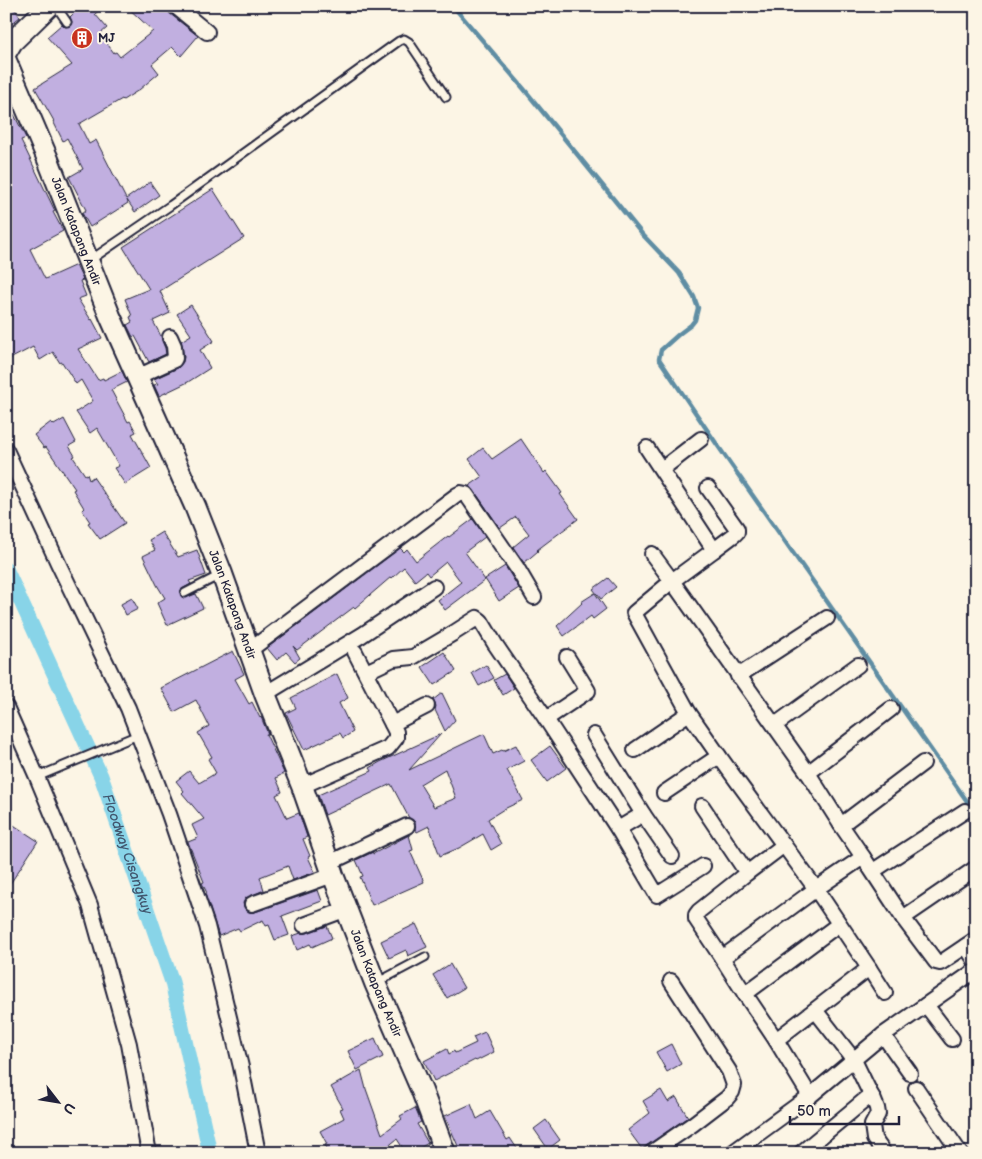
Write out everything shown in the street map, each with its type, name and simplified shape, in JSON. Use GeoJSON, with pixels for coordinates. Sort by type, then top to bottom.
{"type":"FeatureCollection","features":[{"type":"Feature","properties":{"kind":"street","name":"Jalan Katapang Andir"},"geometry":{"type":"LineString","coordinates":[[49,6],[8,50],[47,157],[110,316],[195,506],[222,574],[265,694],[302,786],[331,869],[375,983],[422,1091],[445,1153]]}},
{"type":"Feature","properties":{"kind":"street"},"geometry":{"type":"LineString","coordinates":[[175,6],[207,32]]}},
{"type":"Feature","properties":{"kind":"street"},"geometry":{"type":"LineString","coordinates":[[137,378],[174,360],[174,346],[170,336]]}},
{"type":"Feature","properties":{"kind":"street"},"geometry":{"type":"LineString","coordinates":[[662,469],[701,439]]}},
{"type":"Feature","properties":{"kind":"street"},"geometry":{"type":"LineString","coordinates":[[647,448],[714,550]]}},
{"type":"Feature","properties":{"kind":"street"},"geometry":{"type":"LineString","coordinates":[[6,450],[128,708],[169,814],[207,926],[241,1067],[258,1153]]}},
{"type":"Feature","properties":{"kind":"street"},"geometry":{"type":"LineString","coordinates":[[708,488],[737,529],[737,532],[634,612],[689,713],[816,889],[885,993]]}},
{"type":"Feature","properties":{"kind":"street"},"geometry":{"type":"LineString","coordinates":[[250,650],[462,493],[466,494],[517,568],[534,597]]}},
{"type":"Feature","properties":{"kind":"street"},"geometry":{"type":"LineString","coordinates":[[652,554],[774,725],[903,918],[936,962],[942,962],[971,943],[976,962]]}},
{"type":"Feature","properties":{"kind":"street"},"geometry":{"type":"LineString","coordinates":[[265,694],[362,635],[434,587]]}},
{"type":"Feature","properties":{"kind":"street"},"geometry":{"type":"LineString","coordinates":[[366,672],[393,659],[413,657],[477,618],[618,829],[657,895],[703,866]]}},
{"type":"Feature","properties":{"kind":"street"},"geometry":{"type":"LineString","coordinates":[[738,676],[827,618]]}},
{"type":"Feature","properties":{"kind":"street"},"geometry":{"type":"LineString","coordinates":[[302,786],[388,748],[396,738],[396,732],[355,652]]}},
{"type":"Feature","properties":{"kind":"street"},"geometry":{"type":"LineString","coordinates":[[546,719],[588,691],[566,657]]}},
{"type":"Feature","properties":{"kind":"street"},"geometry":{"type":"LineString","coordinates":[[774,725],[858,665]]}},
{"type":"Feature","properties":{"kind":"street"},"geometry":{"type":"LineString","coordinates":[[392,724],[428,706]]}},
{"type":"Feature","properties":{"kind":"street"},"geometry":{"type":"LineString","coordinates":[[6,707],[90,905],[129,1044],[149,1153]]}},
{"type":"Feature","properties":{"kind":"street"},"geometry":{"type":"LineString","coordinates":[[808,774],[891,709]]}},
{"type":"Feature","properties":{"kind":"street"},"geometry":{"type":"LineString","coordinates":[[635,750],[689,713]]}},
{"type":"Feature","properties":{"kind":"street"},"geometry":{"type":"LineString","coordinates":[[594,735],[643,814],[672,856]]}},
{"type":"Feature","properties":{"kind":"street"},"geometry":{"type":"LineString","coordinates":[[664,792],[720,756]]}},
{"type":"Feature","properties":{"kind":"street"},"geometry":{"type":"LineString","coordinates":[[841,825],[923,764]]}},
{"type":"Feature","properties":{"kind":"street"},"geometry":{"type":"LineString","coordinates":[[702,806],[747,873]]}},
{"type":"Feature","properties":{"kind":"street"},"geometry":{"type":"LineString","coordinates":[[873,871],[965,811]]}},
{"type":"Feature","properties":{"kind":"street"},"geometry":{"type":"LineString","coordinates":[[618,829],[643,814]]}},
{"type":"Feature","properties":{"kind":"street"},"geometry":{"type":"LineString","coordinates":[[252,904],[331,869],[407,826]]}},
{"type":"Feature","properties":{"kind":"street"},"geometry":{"type":"LineString","coordinates":[[784,845],[699,911],[696,919],[776,1040],[810,1096]]}},
{"type":"Feature","properties":{"kind":"street"},"geometry":{"type":"LineString","coordinates":[[722,958],[863,857]]}},
{"type":"Feature","properties":{"kind":"street"},"geometry":{"type":"LineString","coordinates":[[903,918],[976,868]]}},
{"type":"Feature","properties":{"kind":"street"},"geometry":{"type":"LineString","coordinates":[[304,925],[347,909]]}},
{"type":"Feature","properties":{"kind":"street"},"geometry":{"type":"LineString","coordinates":[[745,994],[839,924]]}},
{"type":"Feature","properties":{"kind":"street"},"geometry":{"type":"LineString","coordinates":[[776,1040],[869,968]]}},
{"type":"Feature","properties":{"kind":"street"},"geometry":{"type":"LineString","coordinates":[[732,1153],[810,1096],[883,1035],[976,970]]}},
{"type":"Feature","properties":{"kind":"street"},"geometry":{"type":"LineString","coordinates":[[651,1153],[727,1098],[732,1092],[734,1085],[729,1071],[671,981]]}},
{"type":"Feature","properties":{"kind":"street"},"geometry":{"type":"LineString","coordinates":[[926,1004],[952,1039]]}},
{"type":"Feature","properties":{"kind":"street"},"geometry":{"type":"LineString","coordinates":[[815,1010],[854,1060],[873,1098],[878,1114],[872,1125],[874,1139],[884,1153]]}},
{"type":"Feature","properties":{"kind":"street"},"geometry":{"type":"LineString","coordinates":[[883,1035],[910,1072]]}},
{"type":"Feature","properties":{"kind":"street"},"geometry":{"type":"LineString","coordinates":[[916,1088],[960,1153]]}},
{"type":"Feature","properties":{"kind":"street"},"geometry":{"type":"LineString","coordinates":[[801,1153],[871,1095]]}},
{"type":"Feature","properties":{"kind":"lane"},"geometry":{"type":"LineString","coordinates":[[56,6],[67,22]]}},
{"type":"Feature","properties":{"kind":"lane"},"geometry":{"type":"LineString","coordinates":[[89,261],[171,205],[399,41],[404,39],[409,42],[446,97]]}},
{"type":"Feature","properties":{"kind":"lane"},"geometry":{"type":"LineString","coordinates":[[185,593],[222,574]]}},
{"type":"Feature","properties":{"kind":"lane"},"geometry":{"type":"LineString","coordinates":[[37,777],[138,735]]}},
{"type":"Feature","properties":{"kind":"lane"},"geometry":{"type":"LineString","coordinates":[[375,983],[425,957]]}},
{"type":"Feature","properties":{"kind":"building"},"geometry":{"type":"Polygon","coordinates":[[[6,6],[13,6],[20,17],[6,28],[6,6]]]}},
{"type":"Feature","properties":{"kind":"building"},"geometry":{"type":"Polygon","coordinates":[[[81,6],[104,6],[95,14],[107,28],[100,34],[114,53],[116,52],[120,57],[153,31],[126,6],[166,6],[169,13],[198,36],[181,56],[172,47],[152,64],[159,73],[139,90],[79,124],[89,144],[96,140],[126,199],[150,182],[159,195],[135,212],[127,200],[128,203],[90,227],[82,213],[86,210],[69,177],[83,169],[67,138],[63,141],[35,88],[72,65],[47,37],[62,24],[65,27],[70,26],[72,22],[70,17],[81,6]]]}},
{"type":"Feature","properties":{"kind":"building"},"geometry":{"type":"Polygon","coordinates":[[[6,99],[26,138],[21,140],[63,231],[30,249],[45,279],[76,265],[83,280],[80,281],[86,296],[78,299],[102,338],[78,349],[98,380],[103,378],[104,380],[122,371],[127,382],[111,390],[128,422],[130,421],[136,432],[132,434],[151,468],[125,484],[114,468],[119,466],[97,428],[90,433],[76,412],[93,401],[81,380],[76,384],[53,352],[40,360],[33,347],[6,361],[6,99]]]}},
{"type":"Feature","properties":{"kind":"building"},"geometry":{"type":"Polygon","coordinates":[[[213,189],[244,238],[160,291],[170,313],[153,321],[161,336],[166,354],[149,362],[127,325],[132,322],[130,317],[132,316],[125,299],[149,289],[123,247],[213,189]]]}},
{"type":"Feature","properties":{"kind":"building"},"geometry":{"type":"Polygon","coordinates":[[[191,305],[214,341],[200,350],[210,368],[188,382],[159,396],[154,385],[158,384],[154,379],[178,368],[183,362],[181,341],[191,335],[177,314],[191,305]]]}},
{"type":"Feature","properties":{"kind":"building"},"geometry":{"type":"Polygon","coordinates":[[[64,419],[76,442],[69,446],[75,456],[73,457],[85,475],[87,474],[89,480],[93,477],[125,523],[100,539],[88,523],[90,522],[82,510],[84,508],[73,490],[75,489],[46,447],[44,448],[34,435],[51,422],[54,425],[64,419]]]}},
{"type":"Feature","properties":{"kind":"building"},"geometry":{"type":"Polygon","coordinates":[[[521,439],[544,473],[546,471],[562,493],[560,494],[578,519],[537,550],[524,563],[513,547],[529,534],[516,517],[500,528],[469,486],[482,477],[469,459],[483,448],[492,459],[521,439]]]}},
{"type":"Feature","properties":{"kind":"building"},"geometry":{"type":"Polygon","coordinates":[[[473,519],[485,537],[465,552],[485,580],[445,610],[438,600],[461,582],[446,562],[429,576],[426,572],[415,581],[404,567],[355,608],[297,650],[293,646],[300,658],[295,662],[286,652],[277,660],[267,648],[400,548],[404,552],[407,549],[416,561],[473,519]]]}},
{"type":"Feature","properties":{"kind":"building"},"geometry":{"type":"Polygon","coordinates":[[[162,532],[178,557],[197,550],[206,575],[189,581],[191,584],[180,592],[184,598],[196,594],[203,608],[167,625],[157,603],[165,598],[143,556],[155,550],[149,540],[162,532]]]}},
{"type":"Feature","properties":{"kind":"building"},"geometry":{"type":"Polygon","coordinates":[[[505,566],[519,588],[499,601],[485,579],[505,566]]]}},
{"type":"Feature","properties":{"kind":"building"},"geometry":{"type":"Polygon","coordinates":[[[608,578],[616,587],[601,599],[593,589],[608,578]]]}},
{"type":"Feature","properties":{"kind":"building"},"geometry":{"type":"Polygon","coordinates":[[[595,593],[606,609],[593,619],[591,616],[564,636],[557,626],[581,602],[595,593]]]}},
{"type":"Feature","properties":{"kind":"building"},"geometry":{"type":"Polygon","coordinates":[[[132,598],[138,609],[126,615],[121,604],[132,598]]]}},
{"type":"Feature","properties":{"kind":"building"},"geometry":{"type":"Polygon","coordinates":[[[233,651],[244,674],[235,679],[249,704],[252,702],[261,717],[268,734],[266,734],[284,773],[276,778],[282,792],[276,795],[287,818],[299,813],[307,837],[303,839],[315,872],[293,880],[288,866],[260,877],[264,890],[246,898],[243,903],[244,907],[250,912],[255,912],[318,890],[322,901],[282,916],[289,935],[275,940],[269,925],[266,926],[263,920],[240,931],[238,928],[219,936],[205,894],[207,893],[202,883],[204,882],[188,842],[198,838],[192,825],[204,819],[182,793],[184,791],[176,781],[189,771],[199,783],[216,773],[208,759],[212,757],[198,733],[209,726],[196,700],[174,712],[161,688],[233,651]]]}},
{"type":"Feature","properties":{"kind":"building"},"geometry":{"type":"Polygon","coordinates":[[[444,652],[456,671],[434,685],[422,667],[444,652]]]}},
{"type":"Feature","properties":{"kind":"building"},"geometry":{"type":"Polygon","coordinates":[[[486,665],[494,678],[479,686],[472,673],[486,665]]]}},
{"type":"Feature","properties":{"kind":"building"},"geometry":{"type":"Polygon","coordinates":[[[337,674],[348,698],[339,703],[353,732],[343,738],[340,733],[304,750],[286,713],[296,708],[291,698],[337,674]]]}},
{"type":"Feature","properties":{"kind":"building"},"geometry":{"type":"Polygon","coordinates":[[[505,674],[514,688],[503,695],[494,680],[505,674]]]}},
{"type":"Feature","properties":{"kind":"building"},"geometry":{"type":"Polygon","coordinates":[[[442,693],[455,720],[445,731],[435,710],[436,706],[433,700],[442,693]]]}},
{"type":"Feature","properties":{"kind":"building"},"geometry":{"type":"Polygon","coordinates":[[[441,734],[409,770],[484,734],[493,754],[516,745],[524,761],[507,770],[523,800],[488,819],[501,844],[491,850],[483,834],[459,848],[440,856],[429,826],[417,832],[415,822],[409,818],[391,784],[325,815],[318,795],[372,771],[370,768],[441,734]],[[445,769],[420,784],[434,807],[456,798],[445,769]]]}},
{"type":"Feature","properties":{"kind":"building"},"geometry":{"type":"Polygon","coordinates":[[[550,746],[566,768],[547,782],[531,760],[550,746]]]}},
{"type":"Feature","properties":{"kind":"building"},"geometry":{"type":"Polygon","coordinates":[[[6,820],[38,841],[6,890],[6,820]]]}},
{"type":"Feature","properties":{"kind":"building"},"geometry":{"type":"Polygon","coordinates":[[[409,835],[413,850],[410,851],[424,882],[372,905],[360,877],[363,876],[356,860],[373,852],[373,854],[409,835]]]}},
{"type":"Feature","properties":{"kind":"building"},"geometry":{"type":"Polygon","coordinates":[[[416,924],[427,947],[408,956],[406,950],[389,958],[381,941],[416,924]]]}},
{"type":"Feature","properties":{"kind":"building"},"geometry":{"type":"Polygon","coordinates":[[[327,926],[332,938],[312,947],[310,944],[297,950],[292,936],[327,926]]]}},
{"type":"Feature","properties":{"kind":"building"},"geometry":{"type":"Polygon","coordinates":[[[450,964],[464,988],[447,998],[433,975],[450,964]]]}},
{"type":"Feature","properties":{"kind":"building"},"geometry":{"type":"Polygon","coordinates":[[[485,1032],[494,1052],[434,1081],[424,1061],[447,1049],[449,1054],[454,1051],[455,1053],[476,1043],[473,1037],[485,1032]]]}},
{"type":"Feature","properties":{"kind":"building"},"geometry":{"type":"Polygon","coordinates":[[[375,1038],[383,1057],[357,1070],[348,1051],[375,1038]]]}},
{"type":"Feature","properties":{"kind":"building"},"geometry":{"type":"Polygon","coordinates":[[[671,1044],[681,1064],[667,1072],[656,1052],[671,1044]]]}},
{"type":"Feature","properties":{"kind":"building"},"geometry":{"type":"Polygon","coordinates":[[[361,1070],[382,1134],[402,1119],[400,1116],[415,1108],[421,1122],[417,1124],[428,1143],[420,1148],[423,1153],[406,1153],[397,1139],[380,1153],[330,1153],[320,1131],[344,1118],[340,1109],[343,1108],[331,1087],[361,1070]]]}},
{"type":"Feature","properties":{"kind":"building"},"geometry":{"type":"Polygon","coordinates":[[[661,1090],[668,1102],[676,1097],[688,1117],[642,1149],[628,1130],[650,1113],[643,1101],[661,1090]]]}},
{"type":"Feature","properties":{"kind":"building"},"geometry":{"type":"Polygon","coordinates":[[[471,1104],[477,1119],[490,1111],[507,1140],[510,1138],[520,1153],[461,1153],[445,1116],[471,1104]]]}},
{"type":"Feature","properties":{"kind":"building"},"geometry":{"type":"Polygon","coordinates":[[[546,1120],[560,1140],[548,1149],[534,1129],[546,1120]]]}},
{"type":"Feature","properties":{"kind":"waterway"},"geometry":{"type":"LineString","coordinates":[[453,6],[524,89],[642,234],[679,273],[694,297],[698,308],[695,320],[661,350],[659,359],[976,814]]}},
{"type":"Feature","properties":{"kind":"waterway","name":"Floodway Cisangkuy"},"geometry":{"type":"LineString","coordinates":[[6,569],[101,776],[172,982],[210,1153]]}},
{"type":"Feature","properties":{"kind":"place","name":"MJ"},"geometry":{"type":"Point","coordinates":[82,38]}}]}
